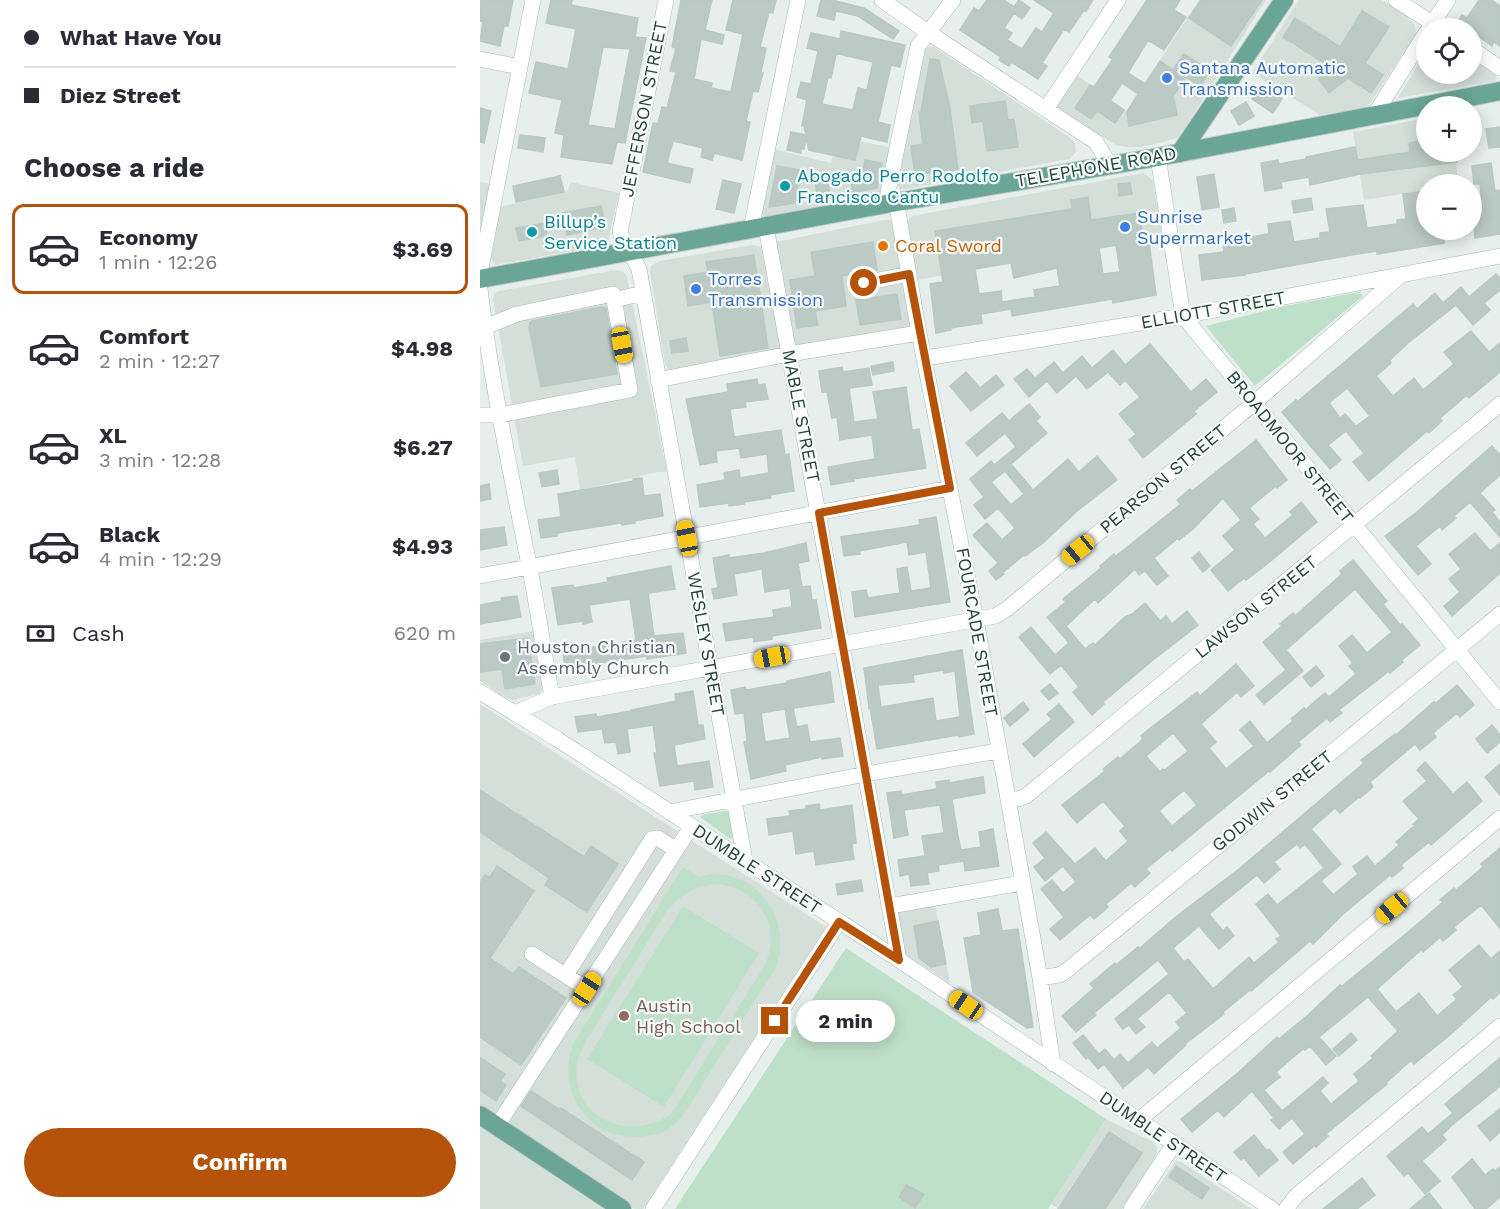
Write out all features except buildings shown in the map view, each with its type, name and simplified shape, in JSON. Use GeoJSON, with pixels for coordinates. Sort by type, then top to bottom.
{"type":"FeatureCollection","features":[{"type":"Feature","properties":{"kind":"main road"},"geometry":{"type":"LineString","coordinates":[[1180,153],[1284,0]]}},
{"type":"Feature","properties":{"kind":"main road","name":"TELEPHONE ROAD"},"geometry":{"type":"LineString","coordinates":[[480,279],[894,202],[1110,166],[1500,91]]}},
{"type":"Feature","properties":{"kind":"main road"},"geometry":{"type":"LineString","coordinates":[[485,1120],[609,1206]]}},
{"type":"Feature","properties":{"kind":"street"},"geometry":{"type":"LineString","coordinates":[[480,273],[533,0]]}},
{"type":"Feature","properties":{"kind":"street","name":"JEFFERSON STREET"},"geometry":{"type":"LineString","coordinates":[[629,251],[620,232],[666,0]]}},
{"type":"Feature","properties":{"kind":"street"},"geometry":{"type":"LineString","coordinates":[[759,228],[798,0]]}},
{"type":"Feature","properties":{"kind":"street"},"geometry":{"type":"LineString","coordinates":[[882,0],[928,33],[1096,141],[1110,166]]}},
{"type":"Feature","properties":{"kind":"street","name":"FOURCADE STREET"},"geometry":{"type":"LineString","coordinates":[[953,0],[941,19],[918,46],[888,192],[898,212],[919,333],[926,358],[976,620],[1040,978],[1053,1064]]}},
{"type":"Feature","properties":{"kind":"street"},"geometry":{"type":"LineString","coordinates":[[1046,109],[1118,0]]}},
{"type":"Feature","properties":{"kind":"street"},"geometry":{"type":"LineString","coordinates":[[1396,0],[1419,18]]}},
{"type":"Feature","properties":{"kind":"street"},"geometry":{"type":"LineString","coordinates":[[1438,18],[1448,0]]}},
{"type":"Feature","properties":{"kind":"street"},"geometry":{"type":"LineString","coordinates":[[1373,117],[1416,52]]}},
{"type":"Feature","properties":{"kind":"street"},"geometry":{"type":"LineString","coordinates":[[1482,56],[1500,68]]}},
{"type":"Feature","properties":{"kind":"street"},"geometry":{"type":"LineString","coordinates":[[480,59],[520,67]]}},
{"type":"Feature","properties":{"kind":"street","name":"BROADMOOR STREET"},"geometry":{"type":"LineString","coordinates":[[1158,157],[1183,316],[1500,702]]}},
{"type":"Feature","properties":{"kind":"street","name":"MABLE STREET"},"geometry":{"type":"LineString","coordinates":[[759,228],[789,354],[899,960]]}},
{"type":"Feature","properties":{"kind":"street","name":"WESLEY STREET"},"geometry":{"type":"LineString","coordinates":[[629,251],[639,269],[745,861]]}},
{"type":"Feature","properties":{"kind":"street","name":"ELLIOTT STREET"},"geometry":{"type":"LineString","coordinates":[[926,358],[1183,316],[1500,256]]}},
{"type":"Feature","properties":{"kind":"street"},"geometry":{"type":"LineString","coordinates":[[864,283],[909,274]]}},
{"type":"Feature","properties":{"kind":"street","name":"PEARSON STREET"},"geometry":{"type":"LineString","coordinates":[[515,714],[552,697],[995,616],[1007,609],[1254,404],[1400,276]]}},
{"type":"Feature","properties":{"kind":"street"},"geometry":{"type":"LineString","coordinates":[[480,289],[500,415],[552,697]]}},
{"type":"Feature","properties":{"kind":"street"},"geometry":{"type":"LineString","coordinates":[[614,300],[643,293]]}},
{"type":"Feature","properties":{"kind":"street"},"geometry":{"type":"LineString","coordinates":[[480,415],[500,415],[630,390],[613,294],[517,314],[485,327]]}},
{"type":"Feature","properties":{"kind":"street"},"geometry":{"type":"LineString","coordinates":[[658,380],[789,354],[919,333]]}},
{"type":"Feature","properties":{"kind":"street","name":"LAWSON STREET"},"geometry":{"type":"LineString","coordinates":[[1008,799],[1026,796],[1500,404]]}},
{"type":"Feature","properties":{"kind":"street"},"geometry":{"type":"LineString","coordinates":[[480,576],[950,488]]}},
{"type":"Feature","properties":{"kind":"street","name":"GODWIN STREET"},"geometry":{"type":"LineString","coordinates":[[1040,978],[1059,975],[1066,970],[1500,614]]}},
{"type":"Feature","properties":{"kind":"street","name":"DUMBLE STREET"},"geometry":{"type":"LineString","coordinates":[[480,692],[899,960],[1272,1209]]}},
{"type":"Feature","properties":{"kind":"street"},"geometry":{"type":"LineString","coordinates":[[669,812],[998,750]]}},
{"type":"Feature","properties":{"kind":"street"},"geometry":{"type":"LineString","coordinates":[[1139,1120],[1500,818]]}},
{"type":"Feature","properties":{"kind":"street"},"geometry":{"type":"LineString","coordinates":[[485,1120],[587,989],[692,827]]}},
{"type":"Feature","properties":{"kind":"street"},"geometry":{"type":"LineString","coordinates":[[566,975],[652,838],[658,838],[676,850]]}},
{"type":"Feature","properties":{"kind":"street"},"geometry":{"type":"LineString","coordinates":[[890,906],[1022,883]]}},
{"type":"Feature","properties":{"kind":"street"},"geometry":{"type":"LineString","coordinates":[[653,1209],[839,922]]}},
{"type":"Feature","properties":{"kind":"street"},"geometry":{"type":"LineString","coordinates":[[532,954],[587,989]]}},
{"type":"Feature","properties":{"kind":"street"},"geometry":{"type":"LineString","coordinates":[[1286,1209],[1296,1196],[1500,1026]]}},
{"type":"Feature","properties":{"kind":"street"},"geometry":{"type":"LineString","coordinates":[[1131,1209],[1174,1144]]}},
{"type":"Feature","properties":{"kind":"shaded area"},"geometry":{"type":"Polygon","coordinates":[[[1199,0],[1266,0],[1179,137],[1140,147],[1116,145],[1059,110],[1058,104],[1075,74],[1127,111],[1199,0]]]}},
{"type":"Feature","properties":{"kind":"shaded area"},"geometry":{"type":"Polygon","coordinates":[[[1299,0],[1382,0],[1415,25],[1416,34],[1369,105],[1364,108],[1320,115],[1252,73],[1299,0]]]}},
{"type":"Feature","properties":{"kind":"shaded area"},"geometry":{"type":"Polygon","coordinates":[[[934,47],[1069,137],[1075,143],[1076,152],[1070,159],[900,190],[897,181],[924,49],[934,47]]]}},
{"type":"Feature","properties":{"kind":"shaded area"},"geometry":{"type":"Polygon","coordinates":[[[1482,64],[1494,71],[1497,75],[1496,81],[1482,83],[1482,64]]]}},
{"type":"Feature","properties":{"kind":"shaded area"},"geometry":{"type":"Polygon","coordinates":[[[1416,68],[1416,84],[1479,84],[1398,98],[1416,68]]]}},
{"type":"Feature","properties":{"kind":"shaded area"},"geometry":{"type":"Polygon","coordinates":[[[1416,120],[1416,162],[1456,162],[1457,174],[1416,174],[1416,192],[1364,200],[1353,132],[1416,120]]]}},
{"type":"Feature","properties":{"kind":"shaded area"},"geometry":{"type":"Polygon","coordinates":[[[837,137],[890,147],[882,194],[766,218],[763,216],[761,209],[773,149],[831,163],[837,137]]]}},
{"type":"Feature","properties":{"kind":"shaded area"},"geometry":{"type":"Polygon","coordinates":[[[1144,173],[1153,181],[1162,234],[1103,243],[917,280],[906,223],[912,216],[1144,173]]]}},
{"type":"Feature","properties":{"kind":"shaded area"},"geometry":{"type":"Polygon","coordinates":[[[480,182],[492,184],[480,247],[480,182]]]}},
{"type":"Feature","properties":{"kind":"shaded area"},"geometry":{"type":"Polygon","coordinates":[[[571,182],[619,193],[606,245],[495,265],[490,257],[499,207],[567,192],[571,182]]]}},
{"type":"Feature","properties":{"kind":"shaded area"},"geometry":{"type":"Polygon","coordinates":[[[884,220],[894,223],[910,324],[906,329],[793,348],[776,242],[884,220]]]}},
{"type":"Feature","properties":{"kind":"shaded area"},"geometry":{"type":"Polygon","coordinates":[[[752,245],[762,247],[765,256],[781,350],[678,371],[668,369],[665,364],[650,272],[651,266],[660,261],[752,245]]]}},
{"type":"Feature","properties":{"kind":"shaded area"},"geometry":{"type":"Polygon","coordinates":[[[616,270],[624,272],[627,277],[667,472],[657,472],[580,490],[575,457],[523,466],[493,299],[494,294],[499,291],[616,270]]]}},
{"type":"Feature","properties":{"kind":"shaded area"},"geometry":{"type":"Polygon","coordinates":[[[534,631],[543,678],[539,694],[512,700],[480,681],[480,640],[534,631]]]}},
{"type":"Feature","properties":{"kind":"shaded area","name":"Austin High School"},"geometry":{"type":"Polygon","coordinates":[[[480,704],[826,927],[643,1209],[635,1209],[480,1106],[480,704]]]}},
{"type":"Feature","properties":{"kind":"shaded area"},"geometry":{"type":"Polygon","coordinates":[[[935,904],[950,983],[906,955],[897,914],[900,911],[935,904]]]}},
{"type":"Feature","properties":{"kind":"shaded area"},"geometry":{"type":"Polygon","coordinates":[[[1106,1119],[1153,1142],[1157,1147],[1156,1156],[1122,1209],[1059,1209],[1051,1204],[1106,1119]]]}},
{"type":"Feature","properties":{"kind":"shaded area"},"geometry":{"type":"Polygon","coordinates":[[[480,1127],[603,1209],[480,1209],[480,1127]]]}},
{"type":"Feature","properties":{"kind":"shaded area"},"geometry":{"type":"Polygon","coordinates":[[[1176,1161],[1181,1162],[1252,1209],[1143,1209],[1176,1161]]]}},
{"type":"Feature","properties":{"kind":"green space"},"geometry":{"type":"Polygon","coordinates":[[[1359,292],[1363,296],[1255,386],[1206,326],[1280,307],[1359,292]]]}},
{"type":"Feature","properties":{"kind":"green space"},"geometry":{"type":"Polygon","coordinates":[[[729,812],[734,839],[729,838],[700,817],[729,812]]]}},
{"type":"Feature","properties":{"kind":"green space"},"geometry":{"type":"Polygon","coordinates":[[[683,867],[699,877],[716,874],[734,877],[761,893],[777,919],[780,951],[776,967],[684,1114],[667,1130],[643,1137],[617,1135],[588,1119],[578,1106],[568,1076],[569,1059],[574,1042],[683,867]],[[718,884],[702,887],[684,895],[667,911],[586,1041],[578,1058],[576,1078],[581,1094],[590,1108],[603,1119],[618,1125],[636,1126],[654,1123],[671,1114],[765,965],[770,950],[771,936],[768,923],[755,902],[732,888],[718,884]]]}},
{"type":"Feature","properties":{"kind":"green space"},"geometry":{"type":"Polygon","coordinates":[[[683,906],[759,953],[664,1107],[587,1059],[683,906]]]}},
{"type":"Feature","properties":{"kind":"green space"},"geometry":{"type":"Polygon","coordinates":[[[846,948],[1106,1119],[1048,1209],[675,1209],[846,948]]]}},
{"type":"Feature","properties":{"kind":"place","name":"Santana Automatic Transmission"},"geometry":{"type":"Point","coordinates":[1167,78]}},
{"type":"Feature","properties":{"kind":"place","name":"Abogado Perro Rodolfo Francisco Cantu"},"geometry":{"type":"Point","coordinates":[785,186]}},
{"type":"Feature","properties":{"kind":"place","name":"Sunrise Supermarket"},"geometry":{"type":"Point","coordinates":[1125,227]}},
{"type":"Feature","properties":{"kind":"place","name":"Billup’s Service Station"},"geometry":{"type":"Point","coordinates":[532,232]}},
{"type":"Feature","properties":{"kind":"place","name":"Coral Sword"},"geometry":{"type":"Point","coordinates":[883,246]}},
{"type":"Feature","properties":{"kind":"place","name":"Torres Transmission"},"geometry":{"type":"Point","coordinates":[696,289]}},
{"type":"Feature","properties":{"kind":"place","name":"Houston Christian Assembly Church"},"geometry":{"type":"Point","coordinates":[505,657]}},
{"type":"Feature","properties":{"kind":"place","name":"Austin High School"},"geometry":{"type":"Point","coordinates":[624,1016]}},
{"type":"Feature","properties":{"kind":"route"},"geometry":{"type":"LineString","coordinates":[[775,1021],[839,922],[899,960],[819,513],[950,488],[909,274],[864,283]]}}]}
